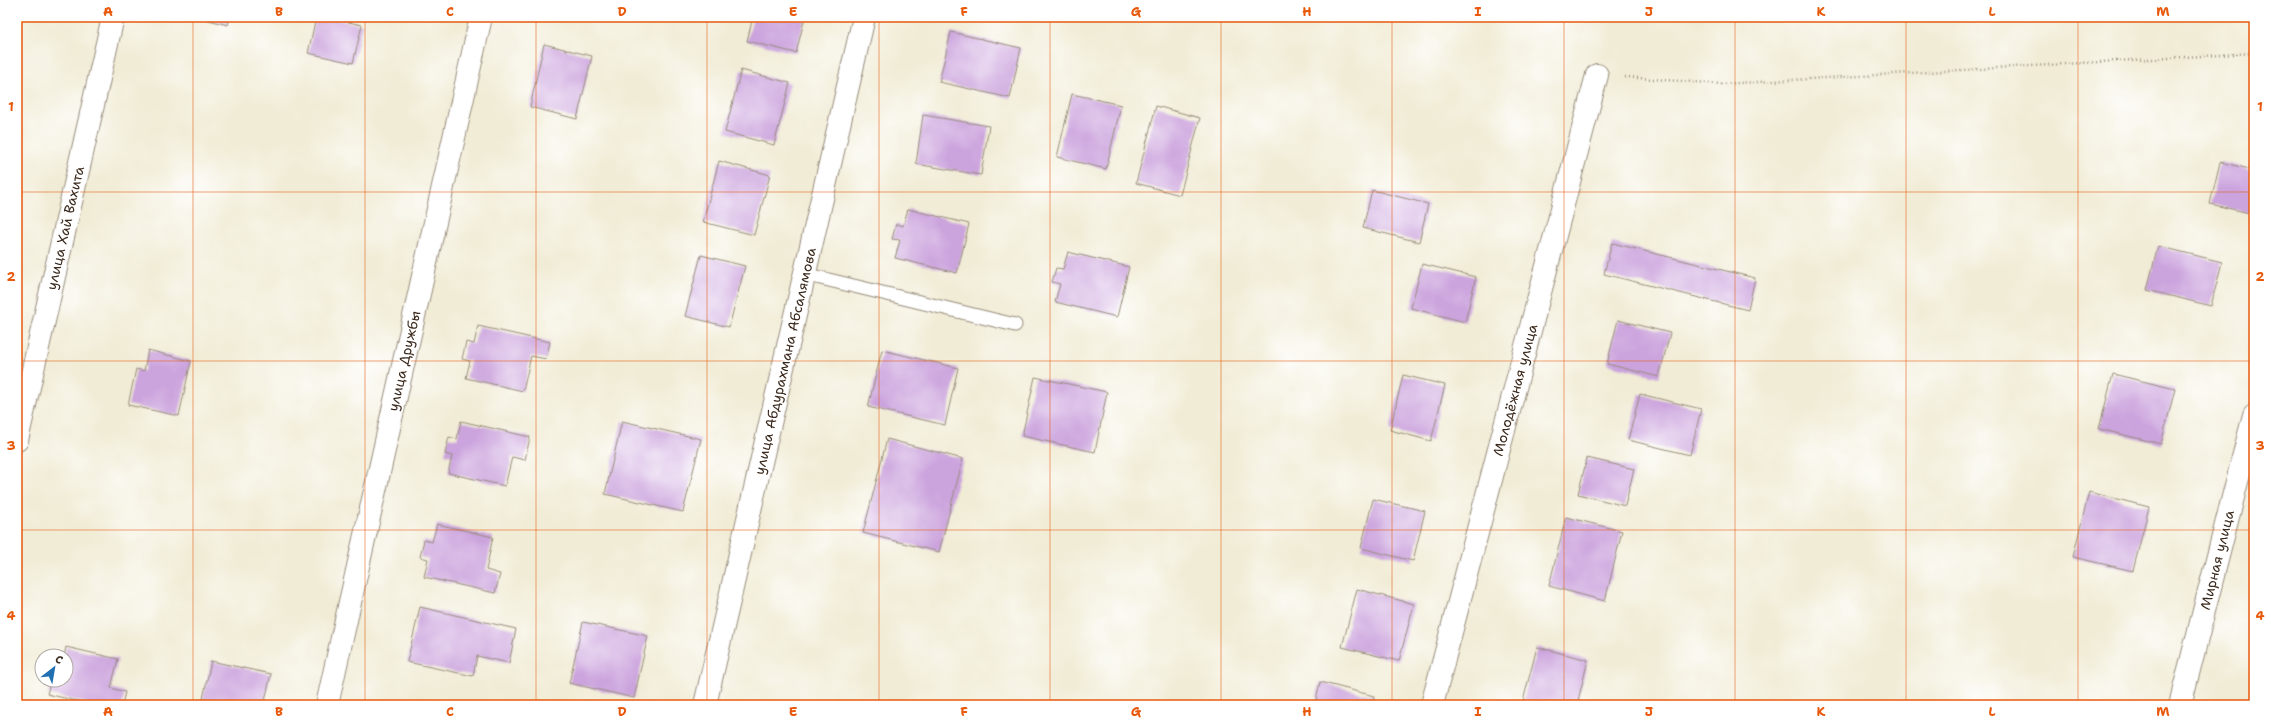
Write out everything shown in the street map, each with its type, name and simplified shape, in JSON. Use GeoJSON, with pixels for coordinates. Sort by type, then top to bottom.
{"type":"FeatureCollection","features":[{"type":"Feature","properties":{"kind":"street","name":"улица Хай Вахита"},"geometry":{"type":"LineString","coordinates":[[17,440],[113,17]]}},
{"type":"Feature","properties":{"kind":"street","name":"улица Дружбы"},"geometry":{"type":"LineString","coordinates":[[327,705],[481,17]]}},
{"type":"Feature","properties":{"kind":"street","name":"улица Абдурахмана Абсалямова"},"geometry":{"type":"LineString","coordinates":[[705,705],[864,17]]}},
{"type":"Feature","properties":{"kind":"street","name":"Молодёжная улица"},"geometry":{"type":"LineString","coordinates":[[1432,705],[1597,75]]}},
{"type":"Feature","properties":{"kind":"street","name":"Мирная улица"},"geometry":{"type":"LineString","coordinates":[[2180,705],[2254,415]]}},
{"type":"Feature","properties":{"kind":"lane"},"geometry":{"type":"LineString","coordinates":[[804,274],[1014,325]]}},
{"type":"Feature","properties":{"kind":"path"},"geometry":{"type":"LineString","coordinates":[[1597,75],[1722,84],[2254,52]]}},
{"type":"Feature","properties":{"kind":"building"},"geometry":{"type":"Polygon","coordinates":[[[197,17],[230,17],[228,25],[197,17]]]}},
{"type":"Feature","properties":{"kind":"building"},"geometry":{"type":"Polygon","coordinates":[[[316,17],[326,17],[362,25],[353,63],[308,53],[316,17]]]}},
{"type":"Feature","properties":{"kind":"building"},"geometry":{"type":"Polygon","coordinates":[[[584,17],[601,17],[600,21],[584,17]]]}},
{"type":"Feature","properties":{"kind":"building"},"geometry":{"type":"Polygon","coordinates":[[[753,17],[805,17],[796,53],[747,41],[753,17]]]}},
{"type":"Feature","properties":{"kind":"building"},"geometry":{"type":"Polygon","coordinates":[[[951,32],[1021,48],[1010,98],[939,82],[951,32]]]}},
{"type":"Feature","properties":{"kind":"building"},"geometry":{"type":"Polygon","coordinates":[[[544,44],[592,56],[577,119],[530,107],[544,44]]]}},
{"type":"Feature","properties":{"kind":"building"},"geometry":{"type":"Polygon","coordinates":[[[741,70],[790,83],[774,145],[725,132],[741,70]]]}},
{"type":"Feature","properties":{"kind":"building"},"geometry":{"type":"Polygon","coordinates":[[[1072,94],[1121,105],[1106,169],[1057,157],[1072,94]]]}},
{"type":"Feature","properties":{"kind":"building"},"geometry":{"type":"Polygon","coordinates":[[[1156,106],[1200,118],[1180,195],[1136,183],[1156,106]]]}},
{"type":"Feature","properties":{"kind":"building"},"geometry":{"type":"Polygon","coordinates":[[[923,115],[989,126],[981,175],[916,164],[923,115]]]}},
{"type":"Feature","properties":{"kind":"building"},"geometry":{"type":"Polygon","coordinates":[[[719,161],[770,175],[754,235],[703,222],[719,161]]]}},
{"type":"Feature","properties":{"kind":"building"},"geometry":{"type":"Polygon","coordinates":[[[2220,162],[2254,170],[2254,214],[2210,204],[2220,162]]]}},
{"type":"Feature","properties":{"kind":"building"},"geometry":{"type":"Polygon","coordinates":[[[1372,190],[1428,204],[1419,242],[1363,228],[1372,190]]]}},
{"type":"Feature","properties":{"kind":"building"},"geometry":{"type":"Polygon","coordinates":[[[908,209],[969,224],[957,273],[895,258],[900,240],[892,239],[896,224],[903,226],[908,209]]]}},
{"type":"Feature","properties":{"kind":"building"},"geometry":{"type":"Polygon","coordinates":[[[1612,243],[1755,278],[1748,310],[1604,274],[1612,243]]]}},
{"type":"Feature","properties":{"kind":"building"},"geometry":{"type":"Polygon","coordinates":[[[2158,246],[2222,262],[2211,306],[2147,290],[2158,246]]]}},
{"type":"Feature","properties":{"kind":"building"},"geometry":{"type":"Polygon","coordinates":[[[1068,252],[1129,267],[1117,317],[1055,302],[1060,284],[1052,282],[1056,268],[1063,269],[1068,252]]]}},
{"type":"Feature","properties":{"kind":"building"},"geometry":{"type":"Polygon","coordinates":[[[701,255],[745,266],[729,327],[685,316],[701,255]]]}},
{"type":"Feature","properties":{"kind":"building"},"geometry":{"type":"Polygon","coordinates":[[[1422,264],[1476,277],[1465,322],[1411,308],[1422,264]]]}},
{"type":"Feature","properties":{"kind":"building"},"geometry":{"type":"Polygon","coordinates":[[[1618,320],[1670,333],[1659,377],[1607,364],[1618,320]]]}},
{"type":"Feature","properties":{"kind":"building"},"geometry":{"type":"Polygon","coordinates":[[[478,326],[550,342],[546,359],[531,356],[523,391],[466,378],[470,361],[462,359],[466,342],[474,344],[478,326]]]}},
{"type":"Feature","properties":{"kind":"building"},"geometry":{"type":"Polygon","coordinates":[[[148,350],[191,361],[179,416],[128,405],[136,369],[144,371],[148,350]]]}},
{"type":"Feature","properties":{"kind":"building"},"geometry":{"type":"Polygon","coordinates":[[[882,350],[958,368],[945,425],[868,407],[882,350]]]}},
{"type":"Feature","properties":{"kind":"building"},"geometry":{"type":"Polygon","coordinates":[[[2113,374],[2175,389],[2161,444],[2099,429],[2113,374]]]}},
{"type":"Feature","properties":{"kind":"building"},"geometry":{"type":"Polygon","coordinates":[[[1403,375],[1445,385],[1431,441],[1390,430],[1403,375]]]}},
{"type":"Feature","properties":{"kind":"building"},"geometry":{"type":"Polygon","coordinates":[[[1035,377],[1107,392],[1095,452],[1022,436],[1035,377]]]}},
{"type":"Feature","properties":{"kind":"building"},"geometry":{"type":"Polygon","coordinates":[[[1640,394],[1701,409],[1690,455],[1628,440],[1640,394]]]}},
{"type":"Feature","properties":{"kind":"building"},"geometry":{"type":"Polygon","coordinates":[[[461,421],[530,437],[525,460],[512,457],[505,486],[448,473],[452,456],[445,454],[449,437],[457,439],[461,421]]]}},
{"type":"Feature","properties":{"kind":"building"},"geometry":{"type":"Polygon","coordinates":[[[622,421],[701,439],[683,512],[605,494],[622,421]]]}},
{"type":"Feature","properties":{"kind":"building"},"geometry":{"type":"Polygon","coordinates":[[[887,439],[963,459],[939,552],[863,533],[887,439]]]}},
{"type":"Feature","properties":{"kind":"building"},"geometry":{"type":"Polygon","coordinates":[[[1587,458],[1634,469],[1625,506],[1578,494],[1587,458]]]}},
{"type":"Feature","properties":{"kind":"building"},"geometry":{"type":"Polygon","coordinates":[[[2089,492],[2149,507],[2133,571],[2073,557],[2089,492]]]}},
{"type":"Feature","properties":{"kind":"building"},"geometry":{"type":"Polygon","coordinates":[[[1373,499],[1425,511],[1413,561],[1361,548],[1373,499]]]}},
{"type":"Feature","properties":{"kind":"building"},"geometry":{"type":"Polygon","coordinates":[[[1566,517],[1622,531],[1605,601],[1549,586],[1566,517]]]}},
{"type":"Feature","properties":{"kind":"building"},"geometry":{"type":"Polygon","coordinates":[[[437,524],[493,537],[486,570],[500,574],[495,593],[424,577],[428,559],[420,557],[424,540],[432,542],[437,524]]]}},
{"type":"Feature","properties":{"kind":"building"},"geometry":{"type":"Polygon","coordinates":[[[1357,589],[1414,604],[1399,661],[1342,647],[1357,589]]]}},
{"type":"Feature","properties":{"kind":"building"},"geometry":{"type":"Polygon","coordinates":[[[420,607],[516,629],[509,663],[477,656],[473,676],[407,662],[420,607]]]}},
{"type":"Feature","properties":{"kind":"building"},"geometry":{"type":"Polygon","coordinates":[[[583,622],[648,636],[634,698],[569,683],[583,622]]]}},
{"type":"Feature","properties":{"kind":"building"},"geometry":{"type":"Polygon","coordinates":[[[1537,647],[1588,660],[1577,705],[1522,705],[1537,647]]]}},
{"type":"Feature","properties":{"kind":"building"},"geometry":{"type":"Polygon","coordinates":[[[74,649],[118,659],[111,688],[125,692],[122,705],[95,705],[47,694],[49,688],[74,688],[74,649]]]}},
{"type":"Feature","properties":{"kind":"building"},"geometry":{"type":"Polygon","coordinates":[[[211,661],[271,674],[264,705],[234,705],[203,699],[211,661]]]}},
{"type":"Feature","properties":{"kind":"building"},"geometry":{"type":"Polygon","coordinates":[[[1320,682],[1374,696],[1372,705],[1315,705],[1320,682]]]}}]}
